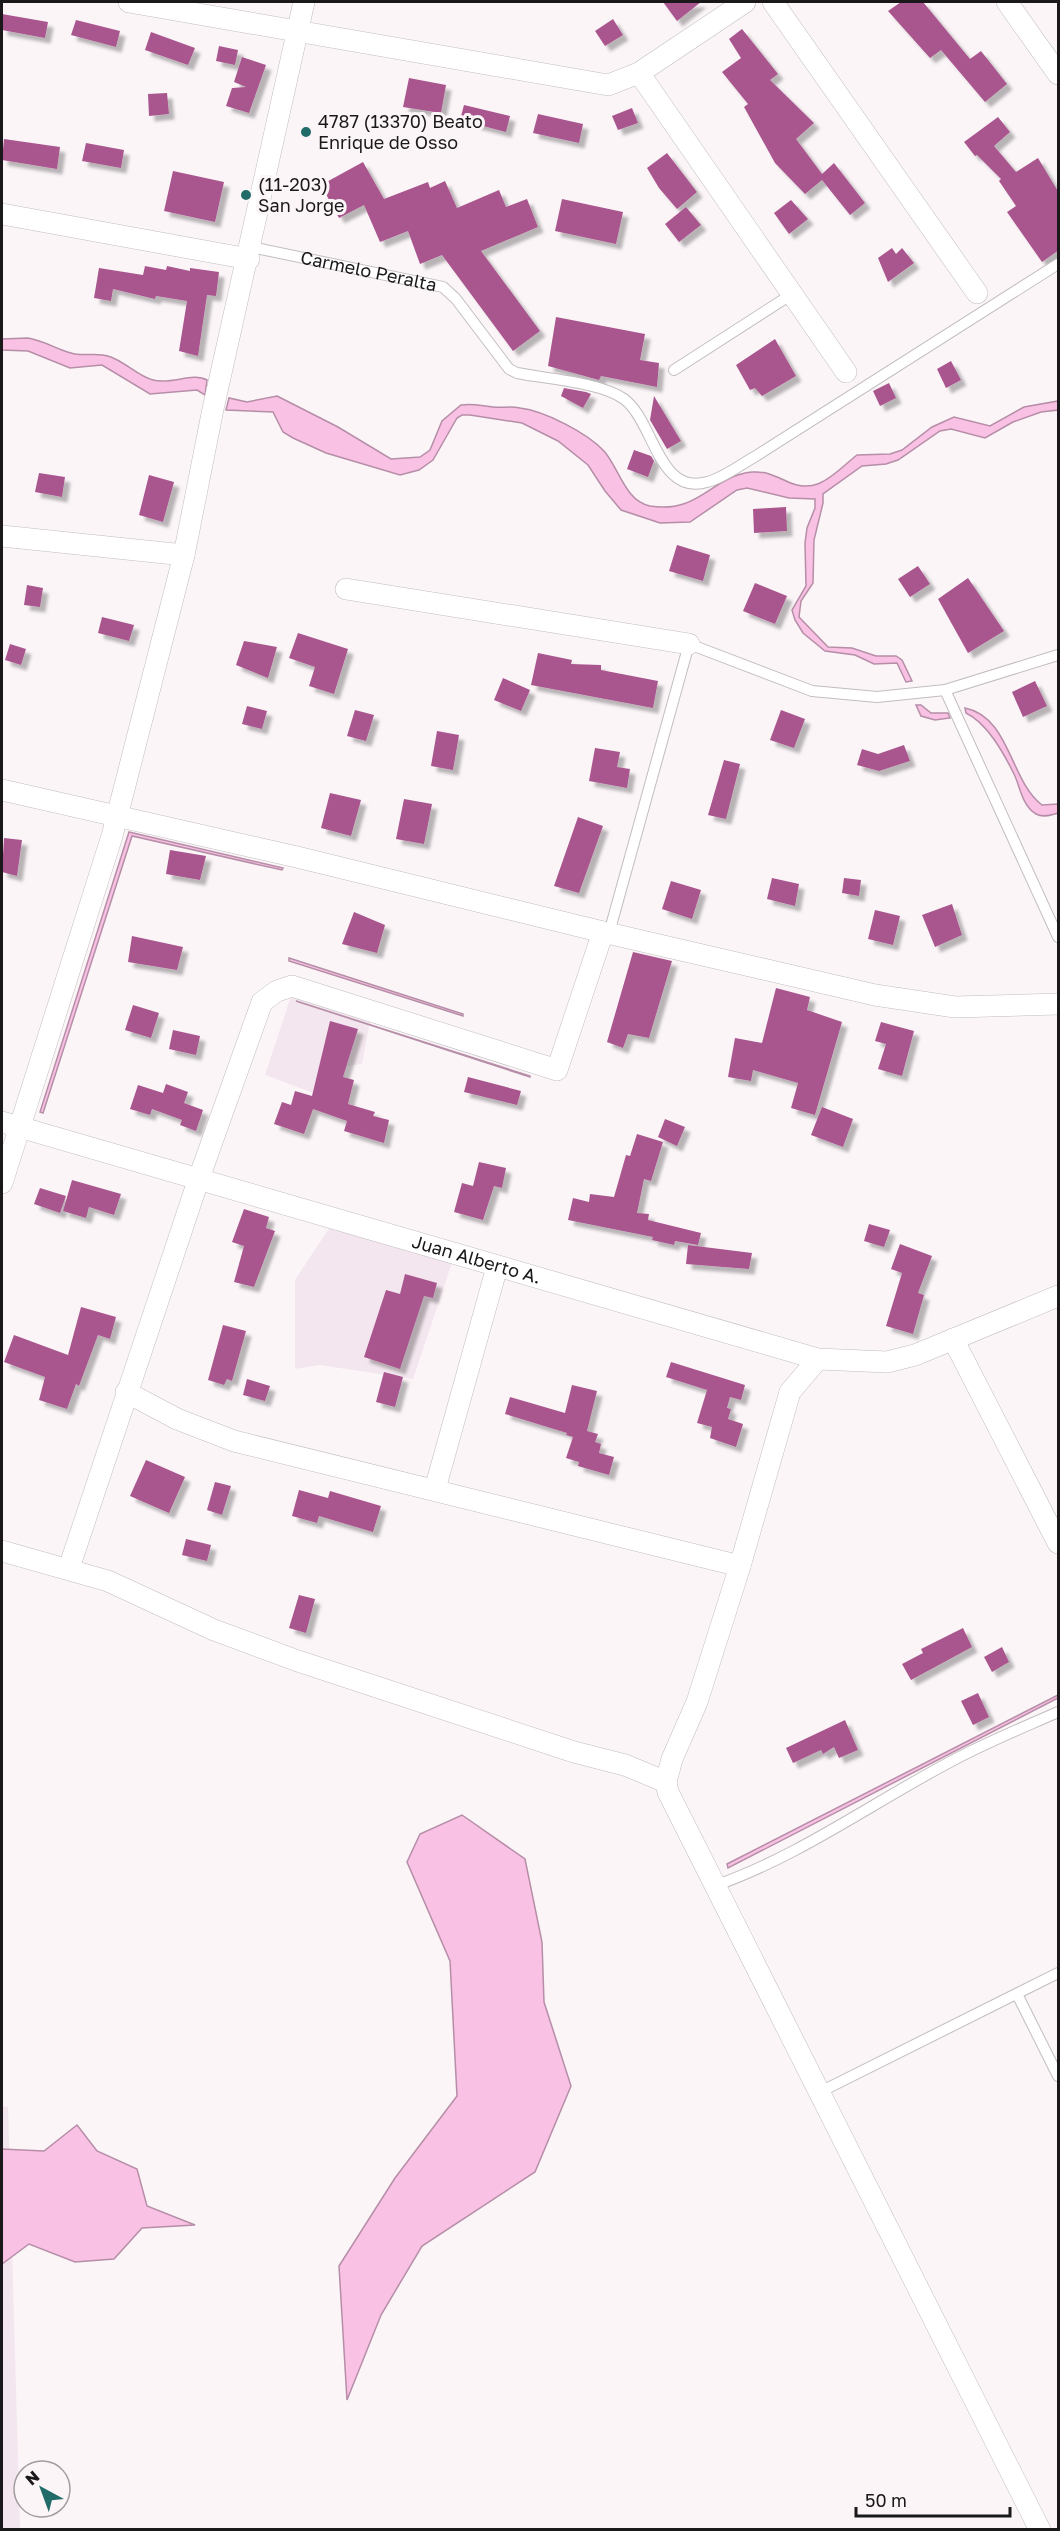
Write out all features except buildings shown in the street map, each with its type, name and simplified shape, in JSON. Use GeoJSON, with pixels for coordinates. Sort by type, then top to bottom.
{"type":"FeatureCollection","features":[{"type":"Feature","properties":{"kind":"street"},"geometry":{"type":"LineString","coordinates":[[129,2],[591,84],[608,85],[639,74],[745,2]]}},
{"type":"Feature","properties":{"kind":"street"},"geometry":{"type":"LineString","coordinates":[[2,1183],[10,1125],[117,816],[184,555],[213,409],[250,253],[304,2]]}},
{"type":"Feature","properties":{"kind":"street"},"geometry":{"type":"LineString","coordinates":[[773,2],[977,293]]}},
{"type":"Feature","properties":{"kind":"street"},"geometry":{"type":"LineString","coordinates":[[1007,2],[1059,74]]}},
{"type":"Feature","properties":{"kind":"street"},"geometry":{"type":"LineString","coordinates":[[639,74],[846,372]]}},
{"type":"Feature","properties":{"kind":"street","name":"Carmelo Peralta"},"geometry":{"type":"LineString","coordinates":[[2,214],[250,253]]}},
{"type":"Feature","properties":{"kind":"street"},"geometry":{"type":"LineString","coordinates":[[2,536],[184,555]]}},
{"type":"Feature","properties":{"kind":"street"},"geometry":{"type":"LineString","coordinates":[[346,590],[689,644]]}},
{"type":"Feature","properties":{"kind":"street"},"geometry":{"type":"LineString","coordinates":[[2,790],[875,995],[955,1008],[1059,1004]]}},
{"type":"Feature","properties":{"kind":"street"},"geometry":{"type":"LineString","coordinates":[[69,1568],[126,1392],[262,1002],[278,991],[292,986],[557,1070],[606,933]]}},
{"type":"Feature","properties":{"kind":"street","name":"Juan Alberto A."},"geometry":{"type":"LineString","coordinates":[[10,1125],[818,1359],[887,1362],[953,1339],[1059,1296]]}},
{"type":"Feature","properties":{"kind":"street"},"geometry":{"type":"LineString","coordinates":[[435,1489],[497,1267]]}},
{"type":"Feature","properties":{"kind":"street"},"geometry":{"type":"LineString","coordinates":[[953,1339],[1059,1543]]}},
{"type":"Feature","properties":{"kind":"street"},"geometry":{"type":"LineString","coordinates":[[818,1359],[790,1392],[740,1566],[697,1702],[672,1759],[666,1782],[670,1802],[1040,2529]]}},
{"type":"Feature","properties":{"kind":"street"},"geometry":{"type":"LineString","coordinates":[[126,1392],[177,1419],[234,1441],[740,1566]]}},
{"type":"Feature","properties":{"kind":"street"},"geometry":{"type":"LineString","coordinates":[[2,1551],[69,1568],[108,1581],[214,1630],[298,1661],[574,1752],[625,1766],[666,1782]]}},
{"type":"Feature","properties":{"kind":"lane","name":"Carmelo Peralta"},"geometry":{"type":"LineString","coordinates":[[250,253],[443,287],[456,299],[509,369],[518,373],[608,390],[622,397],[635,408],[672,474],[688,483],[708,482],[756,456],[1059,264]]}},
{"type":"Feature","properties":{"kind":"lane"},"geometry":{"type":"LineString","coordinates":[[674,370],[792,294]]}},
{"type":"Feature","properties":{"kind":"lane"},"geometry":{"type":"LineString","coordinates":[[606,933],[689,644],[812,691],[877,697],[945,690],[1059,654]]}},
{"type":"Feature","properties":{"kind":"lane"},"geometry":{"type":"LineString","coordinates":[[945,690],[1059,937]]}},
{"type":"Feature","properties":{"kind":"lane"},"geometry":{"type":"LineString","coordinates":[[713,1886],[744,1876],[951,1761],[1059,1712]]}},
{"type":"Feature","properties":{"kind":"lane"},"geometry":{"type":"LineString","coordinates":[[818,2093],[1059,1973]]}},
{"type":"Feature","properties":{"kind":"lane"},"geometry":{"type":"LineString","coordinates":[[1017,1994],[1059,2076]]}},
{"type":"Feature","properties":{"kind":"shaded area"},"geometry":{"type":"Polygon","coordinates":[[[28,338],[76,354],[108,356],[153,380],[201,378],[207,380],[205,395],[197,390],[150,394],[102,365],[70,368],[28,351],[2,350],[2,339],[28,338]]]}},
{"type":"Feature","properties":{"kind":"shaded area"},"geometry":{"type":"Polygon","coordinates":[[[277,396],[338,427],[391,459],[420,457],[430,450],[442,421],[461,405],[513,407],[541,413],[565,424],[597,444],[609,458],[634,498],[650,506],[667,507],[681,505],[726,480],[752,472],[770,474],[797,485],[817,484],[833,475],[857,455],[890,454],[902,450],[932,427],[954,417],[990,426],[1024,407],[1058,401],[1058,410],[1041,412],[1013,422],[985,438],[951,429],[940,431],[898,460],[886,464],[862,466],[823,494],[814,540],[813,583],[801,601],[799,617],[828,647],[852,648],[876,656],[896,656],[902,660],[912,681],[906,682],[897,663],[874,664],[855,655],[825,651],[803,633],[795,620],[792,610],[806,586],[805,543],[807,528],[815,508],[815,499],[789,498],[747,488],[737,490],[690,522],[660,523],[621,510],[588,465],[558,441],[522,423],[470,415],[457,418],[433,460],[419,470],[400,475],[326,453],[293,438],[283,432],[273,412],[226,410],[229,398],[247,402],[277,396]]]}},
{"type":"Feature","properties":{"kind":"shaded area"},"geometry":{"type":"Polygon","coordinates":[[[916,705],[921,705],[931,713],[948,713],[950,718],[935,720],[921,716],[916,705]]]}},
{"type":"Feature","properties":{"kind":"shaded area"},"geometry":{"type":"Polygon","coordinates":[[[965,708],[980,714],[992,724],[1001,736],[1031,794],[1042,805],[1058,804],[1058,813],[1042,816],[1031,810],[1024,801],[1014,774],[1000,748],[988,731],[966,713],[965,708]]]}},
{"type":"Feature","properties":{"kind":"shaded area"},"geometry":{"type":"Polygon","coordinates":[[[129,832],[283,868],[282,870],[132,836],[43,1113],[40,1112],[129,832]]]}},
{"type":"Feature","properties":{"kind":"shaded area"},"geometry":{"type":"Polygon","coordinates":[[[289,958],[463,1014],[463,1016],[289,961],[289,958]]]}},
{"type":"Feature","properties":{"kind":"shaded area"},"geometry":{"type":"Polygon","coordinates":[[[291,996],[370,1021],[362,1064],[347,1066],[338,1102],[265,1075],[291,996]]]}},
{"type":"Feature","properties":{"kind":"shaded area"},"geometry":{"type":"Polygon","coordinates":[[[296,1001],[530,1076],[530,1077],[296,1001]]]}},
{"type":"Feature","properties":{"kind":"shaded area"},"geometry":{"type":"Polygon","coordinates":[[[334,1221],[452,1263],[413,1379],[320,1365],[295,1369],[295,1280],[334,1221]]]}},
{"type":"Feature","properties":{"kind":"shaded area"},"geometry":{"type":"Polygon","coordinates":[[[1058,1695],[1058,1698],[728,1868],[727,1864],[1058,1695]]]}},
{"type":"Feature","properties":{"kind":"shaded area"},"geometry":{"type":"Polygon","coordinates":[[[462,1815],[525,1859],[542,1942],[544,2002],[571,2086],[535,2172],[422,2246],[381,2315],[347,2400],[339,2266],[395,2178],[457,2096],[450,1961],[407,1862],[420,1834],[462,1815]]]}},
{"type":"Feature","properties":{"kind":"shaded area"},"geometry":{"type":"Polygon","coordinates":[[[2,2106],[8,2107],[18,2459],[12,2459],[12,2519],[20,2519],[20,2530],[2,2529],[2,2106]]]}},
{"type":"Feature","properties":{"kind":"shaded area"},"geometry":{"type":"Polygon","coordinates":[[[77,2125],[97,2151],[137,2169],[147,2206],[195,2225],[142,2228],[114,2259],[75,2262],[29,2244],[2,2264],[2,2149],[44,2151],[77,2125]]]}},
{"type":"Feature","properties":{"kind":"place","name":"4787 (13370) Beato Enrique de Osso"},"geometry":{"type":"Point","coordinates":[306,132]}},
{"type":"Feature","properties":{"kind":"place","name":"(11-203) San Jorge"},"geometry":{"type":"Point","coordinates":[246,195]}}]}
